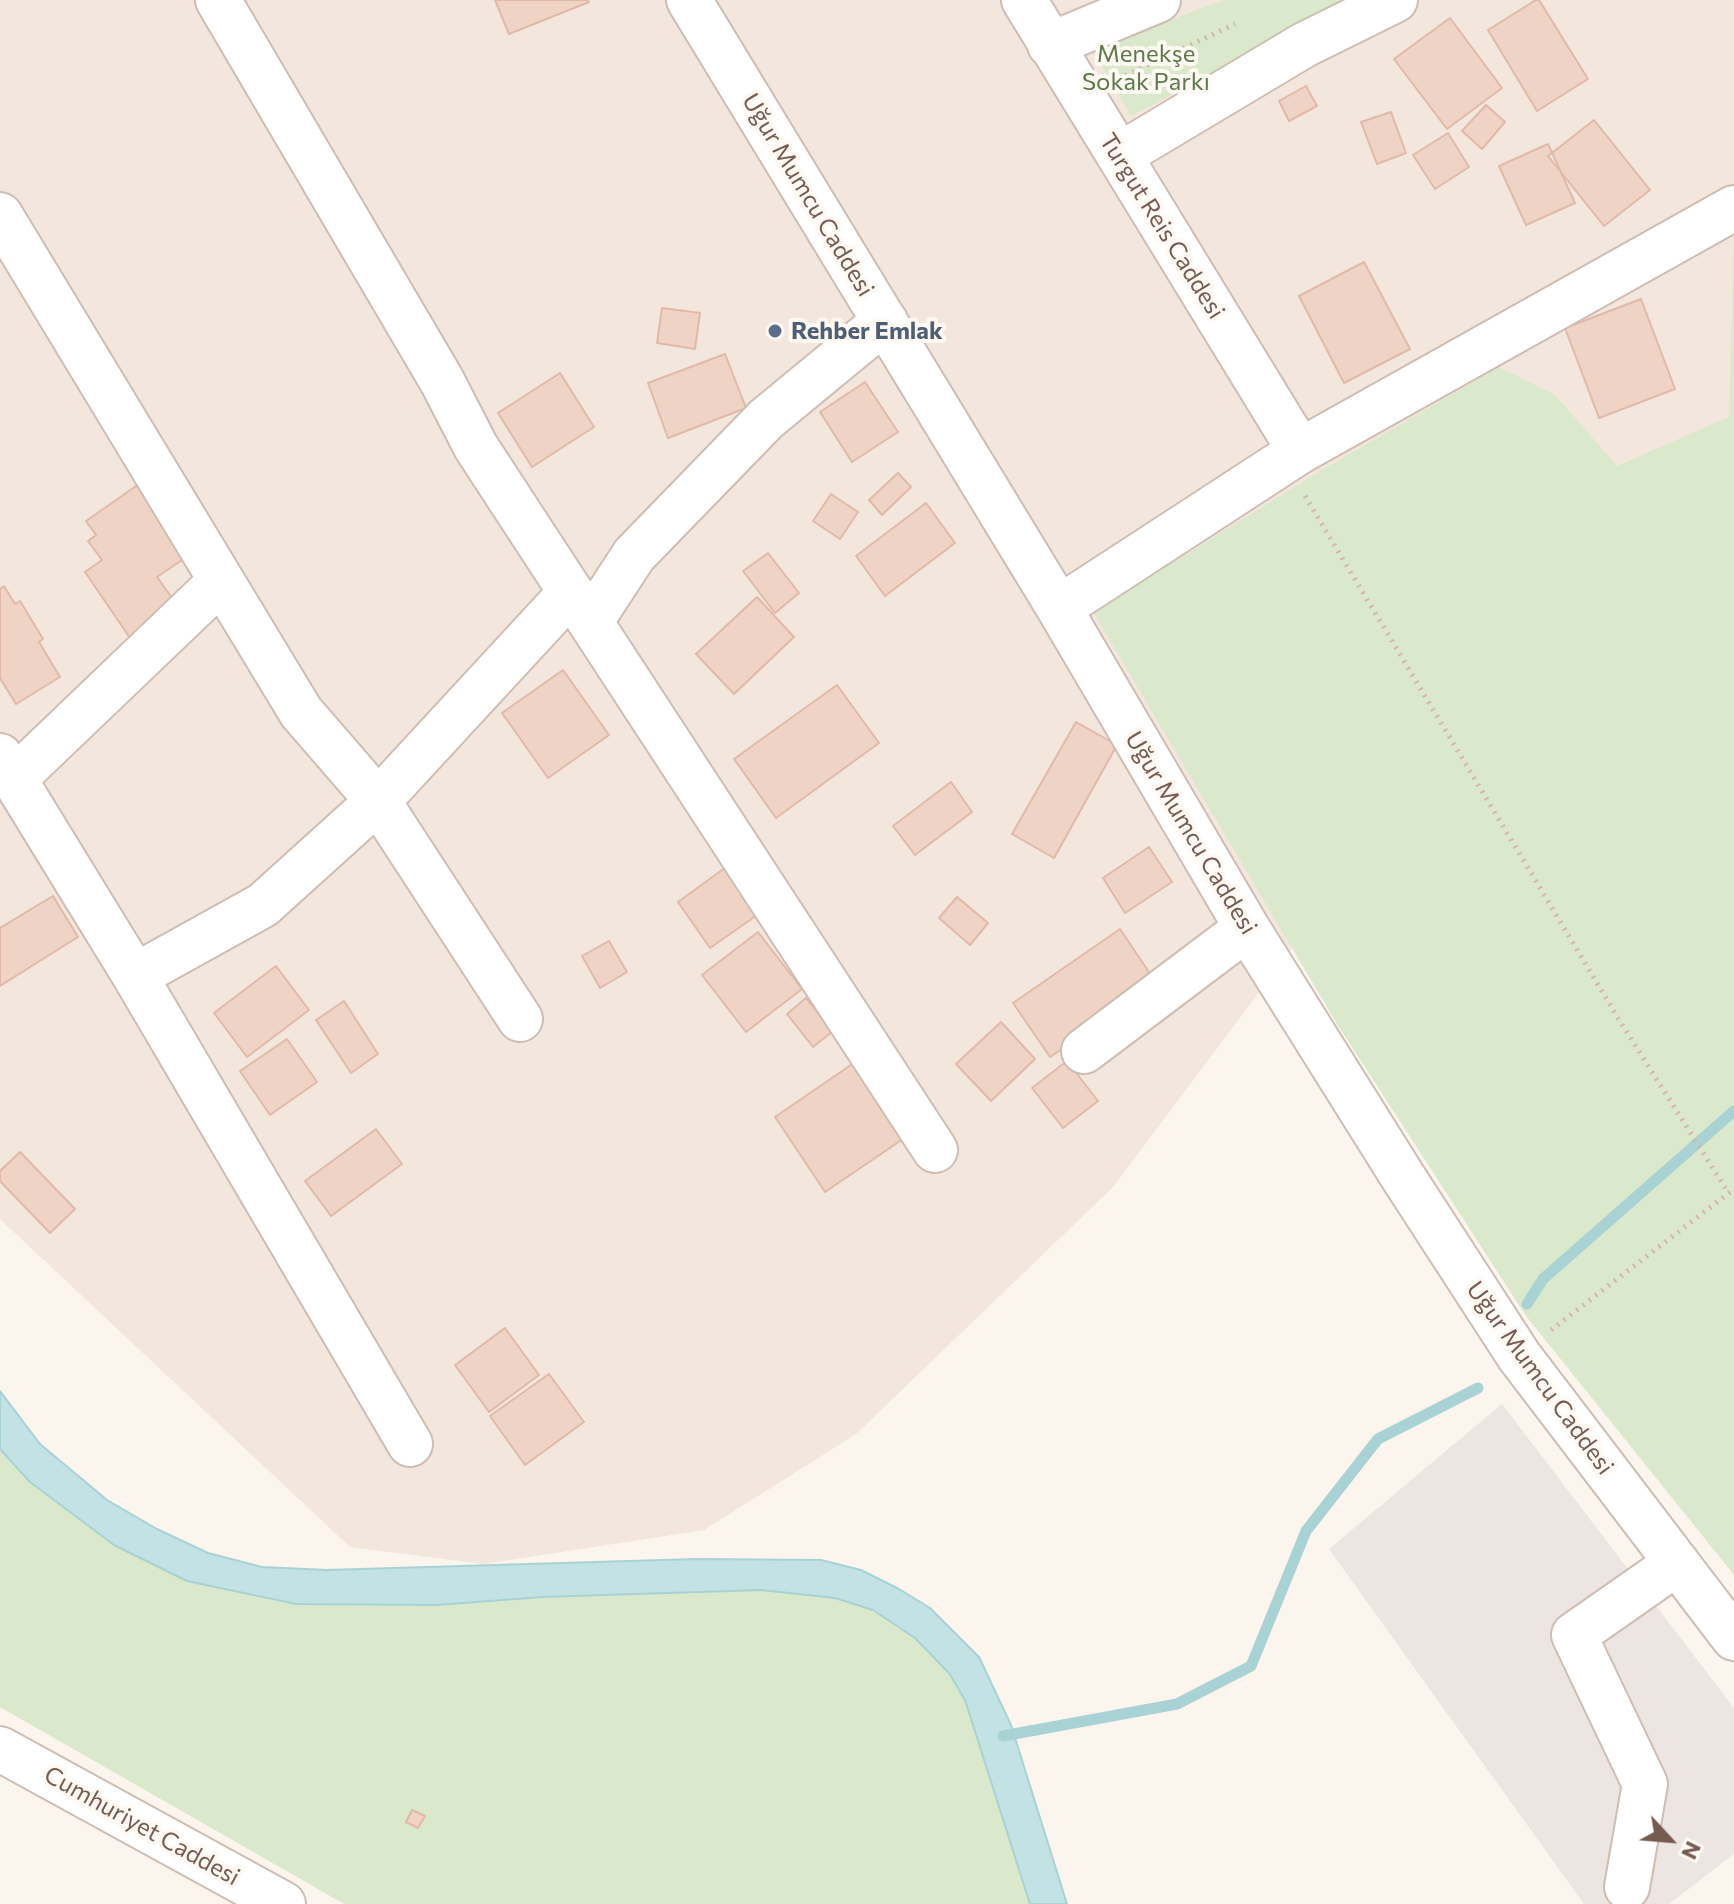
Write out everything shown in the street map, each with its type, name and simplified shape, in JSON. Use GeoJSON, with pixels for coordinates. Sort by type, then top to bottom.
{"type":"FeatureCollection","features":[{"type":"Feature","properties":{"kind":"street"},"geometry":{"type":"LineString","coordinates":[[218,0],[442,381],[476,447],[935,1150]]}},
{"type":"Feature","properties":{"kind":"street","name":"Uğur Mumcu Caddesi"},"geometry":{"type":"LineString","coordinates":[[689,0],[1059,608],[1247,928],[1519,1356],[1734,1638]]}},
{"type":"Feature","properties":{"kind":"street","name":"Turgut Reis Caddesi"},"geometry":{"type":"LineString","coordinates":[[1024,0],[1300,451]]}},
{"type":"Feature","properties":{"kind":"street"},"geometry":{"type":"LineString","coordinates":[[1050,45],[1158,0]]}},
{"type":"Feature","properties":{"kind":"street"},"geometry":{"type":"LineString","coordinates":[[1120,155],[1304,45],[1395,0]]}},
{"type":"Feature","properties":{"kind":"street"},"geometry":{"type":"LineString","coordinates":[[1059,608],[1300,451],[1734,208]]}},
{"type":"Feature","properties":{"kind":"street"},"geometry":{"type":"LineString","coordinates":[[0,215],[301,712],[378,801],[520,1019]]}},
{"type":"Feature","properties":{"kind":"street"},"geometry":{"type":"LineString","coordinates":[[135,976],[263,905],[378,801],[634,555],[766,419],[885,321]]}},
{"type":"Feature","properties":{"kind":"street"},"geometry":{"type":"LineString","coordinates":[[221,581],[7,768],[135,976],[410,1444]]}},
{"type":"Feature","properties":{"kind":"street"},"geometry":{"type":"LineString","coordinates":[[1084,1051],[1247,928]]}},
{"type":"Feature","properties":{"kind":"street"},"geometry":{"type":"LineString","coordinates":[[1627,1887],[1645,1784],[1574,1635],[1677,1563]]}},
{"type":"Feature","properties":{"kind":"street","name":"Cumhuriyet Caddesi"},"geometry":{"type":"LineString","coordinates":[[0,1749],[283,1904]]}},
{"type":"Feature","properties":{"kind":"path"},"geometry":{"type":"LineString","coordinates":[[1081,96],[1235,24]]}},
{"type":"Feature","properties":{"kind":"path"},"geometry":{"type":"LineString","coordinates":[[1300,451],[1292,475],[1621,1023],[1731,1190],[1519,1356]]}},
{"type":"Feature","properties":{"kind":"shaded area"},"geometry":{"type":"Polygon","coordinates":[[[0,0],[1734,0],[1734,457],[1341,883],[1113,1187],[856,1434],[704,1530],[484,1564],[350,1547],[0,1219],[0,0]]]}},
{"type":"Feature","properties":{"kind":"shaded area"},"geometry":{"type":"Polygon","coordinates":[[[1502,1404],[1734,1708],[1734,1854],[1669,1904],[1584,1904],[1329,1549],[1502,1404]]]}},
{"type":"Feature","properties":{"kind":"green space","name":"Menekşe Sokak Parkı"},"geometry":{"type":"Polygon","coordinates":[[[1224,0],[1354,0],[1131,116],[1092,49],[1224,0]]]}},
{"type":"Feature","properties":{"kind":"green space"},"geometry":{"type":"Polygon","coordinates":[[[1734,228],[1734,1575],[1526,1316],[1337,1024],[1093,612],[1322,470],[1499,367],[1555,395],[1617,466],[1729,417],[1734,228]]]}},
{"type":"Feature","properties":{"kind":"green space"},"geometry":{"type":"Polygon","coordinates":[[[0,1449],[30,1482],[187,1581],[296,1604],[437,1605],[542,1597],[761,1590],[835,1598],[873,1610],[915,1638],[949,1673],[965,1700],[1030,1904],[344,1904],[0,1707],[0,1449]]]}},
{"type":"Feature","properties":{"kind":"water"},"geometry":{"type":"Polygon","coordinates":[[[0,1391],[40,1444],[107,1500],[157,1529],[208,1553],[262,1567],[327,1570],[696,1559],[821,1560],[861,1570],[930,1608],[979,1657],[1011,1725],[1067,1904],[1030,1904],[965,1700],[949,1673],[915,1638],[873,1610],[835,1598],[761,1590],[542,1597],[437,1605],[296,1604],[187,1581],[114,1545],[30,1482],[0,1449],[0,1391]]]}},
{"type":"Feature","properties":{"kind":"building"},"geometry":{"type":"Polygon","coordinates":[[[495,0],[588,0],[589,2],[509,34],[495,0]]]}},
{"type":"Feature","properties":{"kind":"building"},"geometry":{"type":"Polygon","coordinates":[[[1539,0],[1588,79],[1537,111],[1488,30],[1539,0]]]}},
{"type":"Feature","properties":{"kind":"building"},"geometry":{"type":"Polygon","coordinates":[[[1450,18],[1502,88],[1447,129],[1394,59],[1450,18]]]}},
{"type":"Feature","properties":{"kind":"building"},"geometry":{"type":"Polygon","coordinates":[[[1306,86],[1317,106],[1289,121],[1279,101],[1306,86]]]}},
{"type":"Feature","properties":{"kind":"building"},"geometry":{"type":"Polygon","coordinates":[[[1486,105],[1505,122],[1482,149],[1462,131],[1486,105]]]}},
{"type":"Feature","properties":{"kind":"building"},"geometry":{"type":"Polygon","coordinates":[[[1391,112],[1406,153],[1377,164],[1361,122],[1391,112]]]}},
{"type":"Feature","properties":{"kind":"building"},"geometry":{"type":"Polygon","coordinates":[[[1594,120],[1650,190],[1604,226],[1548,156],[1594,120]]]}},
{"type":"Feature","properties":{"kind":"building"},"geometry":{"type":"Polygon","coordinates":[[[1448,133],[1469,167],[1435,189],[1413,155],[1448,133]]]}},
{"type":"Feature","properties":{"kind":"building"},"geometry":{"type":"Polygon","coordinates":[[[1548,144],[1575,203],[1526,225],[1499,166],[1548,144]]]}},
{"type":"Feature","properties":{"kind":"building"},"geometry":{"type":"Polygon","coordinates":[[[1364,262],[1410,349],[1344,383],[1299,296],[1364,262]]]}},
{"type":"Feature","properties":{"kind":"building"},"geometry":{"type":"Polygon","coordinates":[[[1641,299],[1675,389],[1599,418],[1565,328],[1641,299]]]}},
{"type":"Feature","properties":{"kind":"building"},"geometry":{"type":"Polygon","coordinates":[[[662,308],[700,313],[695,349],[657,343],[662,308]]]}},
{"type":"Feature","properties":{"kind":"building"},"geometry":{"type":"Polygon","coordinates":[[[725,354],[746,408],[668,438],[648,383],[725,354]]]}},
{"type":"Feature","properties":{"kind":"building"},"geometry":{"type":"Polygon","coordinates":[[[560,373],[594,427],[532,467],[498,413],[560,373]]]}},
{"type":"Feature","properties":{"kind":"building"},"geometry":{"type":"Polygon","coordinates":[[[865,382],[898,432],[852,462],[820,412],[865,382]]]}},
{"type":"Feature","properties":{"kind":"building"},"geometry":{"type":"Polygon","coordinates":[[[898,473],[911,487],[882,515],[869,500],[898,473]]]}},
{"type":"Feature","properties":{"kind":"building"},"geometry":{"type":"Polygon","coordinates":[[[139,484],[188,556],[157,577],[177,605],[130,638],[85,572],[102,560],[88,541],[96,535],[86,521],[139,484]]]}},
{"type":"Feature","properties":{"kind":"building"},"geometry":{"type":"Polygon","coordinates":[[[831,494],[858,512],[840,539],[813,521],[831,494]]]}},
{"type":"Feature","properties":{"kind":"building"},"geometry":{"type":"Polygon","coordinates":[[[926,503],[955,543],[885,596],[856,556],[926,503]]]}},
{"type":"Feature","properties":{"kind":"building"},"geometry":{"type":"Polygon","coordinates":[[[768,553],[799,593],[775,613],[743,571],[768,553]]]}},
{"type":"Feature","properties":{"kind":"building"},"geometry":{"type":"Polygon","coordinates":[[[4,586],[15,604],[20,601],[43,639],[39,642],[60,677],[16,704],[0,678],[0,589],[4,586]]]}},
{"type":"Feature","properties":{"kind":"building"},"geometry":{"type":"Polygon","coordinates":[[[757,597],[794,637],[734,694],[696,654],[757,597]]]}},
{"type":"Feature","properties":{"kind":"building"},"geometry":{"type":"Polygon","coordinates":[[[563,670],[609,735],[548,778],[502,713],[563,670]]]}},
{"type":"Feature","properties":{"kind":"building"},"geometry":{"type":"Polygon","coordinates":[[[837,685],[879,743],[776,818],[734,759],[837,685]]]}},
{"type":"Feature","properties":{"kind":"building"},"geometry":{"type":"Polygon","coordinates":[[[1076,722],[1117,745],[1054,858],[1012,834],[1076,722]]]}},
{"type":"Feature","properties":{"kind":"building"},"geometry":{"type":"Polygon","coordinates":[[[951,782],[972,812],[915,855],[893,826],[951,782]]]}},
{"type":"Feature","properties":{"kind":"building"},"geometry":{"type":"Polygon","coordinates":[[[1149,847],[1172,882],[1125,913],[1103,878],[1149,847]]]}},
{"type":"Feature","properties":{"kind":"building"},"geometry":{"type":"Polygon","coordinates":[[[740,857],[773,904],[710,948],[678,902],[740,857]]]}},
{"type":"Feature","properties":{"kind":"building"},"geometry":{"type":"Polygon","coordinates":[[[53,896],[78,937],[0,986],[0,928],[53,896]]]}},
{"type":"Feature","properties":{"kind":"building"},"geometry":{"type":"Polygon","coordinates":[[[957,897],[988,923],[970,945],[939,918],[957,897]]]}},
{"type":"Feature","properties":{"kind":"building"},"geometry":{"type":"Polygon","coordinates":[[[1120,929],[1157,984],[1050,1057],[1013,1003],[1120,929]]]}},
{"type":"Feature","properties":{"kind":"building"},"geometry":{"type":"Polygon","coordinates":[[[758,932],[802,989],[746,1032],[702,975],[758,932]]]}},
{"type":"Feature","properties":{"kind":"building"},"geometry":{"type":"Polygon","coordinates":[[[609,941],[627,972],[600,988],[582,956],[609,941]]]}},
{"type":"Feature","properties":{"kind":"building"},"geometry":{"type":"Polygon","coordinates":[[[276,966],[309,1010],[247,1057],[214,1013],[276,966]]]}},
{"type":"Feature","properties":{"kind":"building"},"geometry":{"type":"Polygon","coordinates":[[[806,998],[833,1031],[813,1047],[787,1014],[806,998]]]}},
{"type":"Feature","properties":{"kind":"building"},"geometry":{"type":"Polygon","coordinates":[[[344,1001],[378,1054],[351,1073],[316,1020],[344,1001]]]}},
{"type":"Feature","properties":{"kind":"building"},"geometry":{"type":"Polygon","coordinates":[[[1001,1022],[1035,1059],[991,1101],[956,1064],[1001,1022]]]}},
{"type":"Feature","properties":{"kind":"building"},"geometry":{"type":"Polygon","coordinates":[[[287,1039],[317,1082],[270,1115],[240,1071],[287,1039]]]}},
{"type":"Feature","properties":{"kind":"building"},"geometry":{"type":"Polygon","coordinates":[[[880,1045],[931,1120],[825,1192],[775,1117],[880,1045]]]}},
{"type":"Feature","properties":{"kind":"building"},"geometry":{"type":"Polygon","coordinates":[[[1067,1061],[1098,1101],[1063,1128],[1032,1088],[1067,1061]]]}},
{"type":"Feature","properties":{"kind":"building"},"geometry":{"type":"Polygon","coordinates":[[[376,1129],[402,1164],[331,1216],[305,1181],[376,1129]]]}},
{"type":"Feature","properties":{"kind":"building"},"geometry":{"type":"Polygon","coordinates":[[[20,1152],[75,1209],[50,1233],[0,1181],[0,1171],[20,1152]]]}},
{"type":"Feature","properties":{"kind":"building"},"geometry":{"type":"Polygon","coordinates":[[[505,1328],[539,1375],[489,1412],[455,1365],[505,1328]]]}},
{"type":"Feature","properties":{"kind":"building"},"geometry":{"type":"Polygon","coordinates":[[[549,1374],[584,1422],[525,1465],[490,1416],[549,1374]]]}},
{"type":"Feature","properties":{"kind":"building"},"geometry":{"type":"Polygon","coordinates":[[[412,1810],[425,1816],[418,1828],[406,1822],[412,1810]]]}},
{"type":"Feature","properties":{"kind":"waterway"},"geometry":{"type":"LineString","coordinates":[[1527,1304],[1543,1279],[1734,1111]]}},
{"type":"Feature","properties":{"kind":"waterway"},"geometry":{"type":"LineString","coordinates":[[1003,1736],[1177,1704],[1251,1666],[1306,1531],[1378,1439],[1478,1388]]}},
{"type":"Feature","properties":{"kind":"place","name":"Rehber Emlak"},"geometry":{"type":"Point","coordinates":[775,331]}}]}
